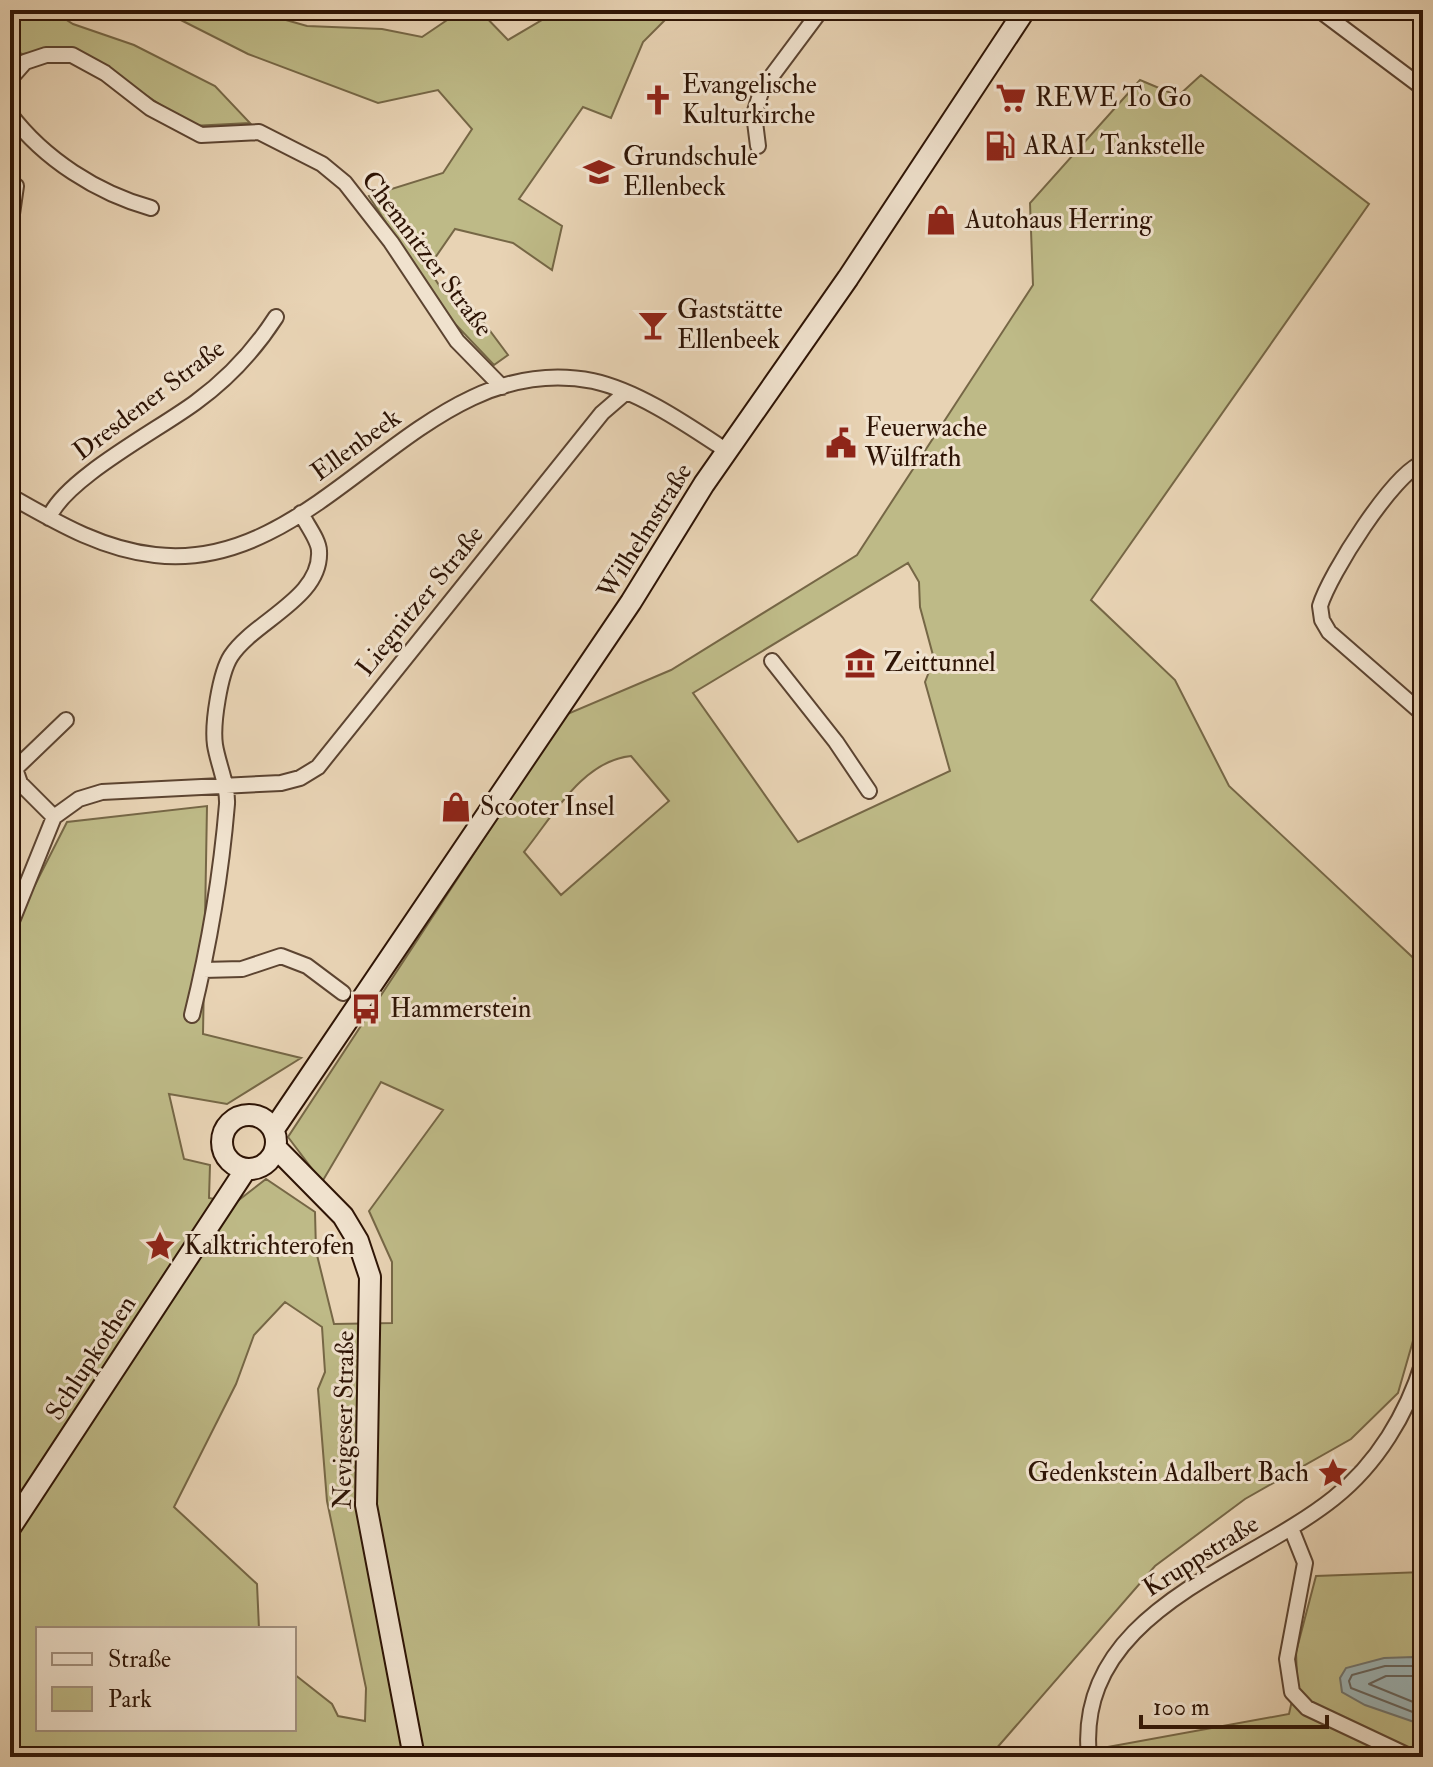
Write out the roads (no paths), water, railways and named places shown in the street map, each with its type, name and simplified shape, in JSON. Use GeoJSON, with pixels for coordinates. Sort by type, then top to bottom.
{"type":"FeatureCollection","features":[{"type":"Feature","properties":{"kind":"main road","name":"Wilhelmstraße"},"geometry":{"type":"LineString","coordinates":[[263,1151],[631,602],[727,451],[902,198],[1025,10]]}},
{"type":"Feature","properties":{"kind":"main road","name":"Nevigeser Straße"},"geometry":{"type":"LineString","coordinates":[[263,1151],[309,1182],[358,1241],[370,1277],[366,1505],[414,1757]]}},
{"type":"Feature","properties":{"kind":"main road","name":"Schlupkothen"},"geometry":{"type":"LineString","coordinates":[[10,1528],[214,1216],[263,1151]]}},
{"type":"Feature","properties":{"kind":"street"},"geometry":{"type":"LineString","coordinates":[[758,146],[754,114],[762,89],[821,10]]}},
{"type":"Feature","properties":{"kind":"street"},"geometry":{"type":"LineString","coordinates":[[1319,10],[1423,88]]}},
{"type":"Feature","properties":{"kind":"street","name":"Chemnitzer Straße"},"geometry":{"type":"LineString","coordinates":[[10,79],[25,62],[46,55],[72,55],[105,73],[150,108],[201,135],[259,132],[322,164],[345,183],[391,242],[457,341],[502,387]]}},
{"type":"Feature","properties":{"kind":"street"},"geometry":{"type":"LineString","coordinates":[[10,114],[68,168],[96,188],[151,208]]}},
{"type":"Feature","properties":{"kind":"street"},"geometry":{"type":"LineString","coordinates":[[10,228],[16,186]]}},
{"type":"Feature","properties":{"kind":"street","name":"Dresdener Straße"},"geometry":{"type":"LineString","coordinates":[[49,518],[53,507],[80,481],[200,400],[239,366],[276,317]]}},
{"type":"Feature","properties":{"kind":"street","name":"Ellenbeek"},"geometry":{"type":"LineString","coordinates":[[10,496],[89,539],[166,555],[211,552],[246,542],[301,513],[417,429],[459,405],[502,387],[561,378],[595,382],[624,394],[679,419],[727,451]]}},
{"type":"Feature","properties":{"kind":"street","name":"Liegnitzer Straße"},"geometry":{"type":"LineString","coordinates":[[54,817],[79,799],[102,792],[281,783],[300,778],[318,767],[602,413],[624,394]]}},
{"type":"Feature","properties":{"kind":"street"},"geometry":{"type":"LineString","coordinates":[[1423,463],[1408,470],[1366,526],[1320,606],[1322,620],[1329,632],[1423,714]]}},
{"type":"Feature","properties":{"kind":"street"},"geometry":{"type":"LineString","coordinates":[[192,1015],[203,970],[227,799],[214,743],[218,697],[230,657],[260,625],[302,591],[316,569],[320,549],[301,513]]}},
{"type":"Feature","properties":{"kind":"street"},"geometry":{"type":"LineString","coordinates":[[772,661],[836,742],[869,791]]}},
{"type":"Feature","properties":{"kind":"street"},"geometry":{"type":"LineString","coordinates":[[10,926],[54,817],[20,783],[12,761],[66,720]]}},
{"type":"Feature","properties":{"kind":"street"},"geometry":{"type":"LineString","coordinates":[[203,970],[242,969],[281,956],[307,966],[343,993]]}},
{"type":"Feature","properties":{"kind":"street","name":"Kruppstraße"},"geometry":{"type":"LineString","coordinates":[[1089,1757],[1090,1717],[1097,1691],[1111,1660],[1138,1626],[1165,1604],[1291,1528],[1335,1497],[1390,1437],[1409,1400],[1423,1362]]}},
{"type":"Feature","properties":{"kind":"street","name":"Kruppstraße"},"geometry":{"type":"LineString","coordinates":[[1291,1528],[1305,1563],[1287,1659],[1292,1692],[1307,1708],[1411,1757]]}},
{"type":"Feature","properties":{"kind":"water"},"geometry":{"type":"Polygon","coordinates":[[[1384,1658],[1423,1659],[1423,1725],[1365,1705],[1342,1692],[1340,1678],[1346,1668],[1384,1658]]]}},
{"type":"Feature","properties":{"kind":"place","name":"REWE To Go"},"geometry":{"type":"Point","coordinates":[1011,98]}},
{"type":"Feature","properties":{"kind":"place","name":"Evangelische Kulturkirche"},"geometry":{"type":"Point","coordinates":[658,100]}},
{"type":"Feature","properties":{"kind":"place","name":"ARAL Tankstelle"},"geometry":{"type":"Point","coordinates":[1000,146]}},
{"type":"Feature","properties":{"kind":"place","name":"Grundschule Ellenbeck"},"geometry":{"type":"Point","coordinates":[599,172]}},
{"type":"Feature","properties":{"kind":"place","name":"Autohaus Herring"},"geometry":{"type":"Point","coordinates":[941,220]}},
{"type":"Feature","properties":{"kind":"place","name":"Gaststätte Ellenbeek"},"geometry":{"type":"Point","coordinates":[653,325]}},
{"type":"Feature","properties":{"kind":"place","name":"Feuerwache Wülfrath"},"geometry":{"type":"Point","coordinates":[841,443]}},
{"type":"Feature","properties":{"kind":"place","name":"Zeittunnel"},"geometry":{"type":"Point","coordinates":[860,663]}},
{"type":"Feature","properties":{"kind":"place","name":"Scooter Insel"},"geometry":{"type":"Point","coordinates":[456,807]}},
{"type":"Feature","properties":{"kind":"place","name":"Hammerstein"},"geometry":{"type":"Point","coordinates":[366,1009]}},
{"type":"Feature","properties":{"kind":"place","name":"Kalktrichterofen"},"geometry":{"type":"Point","coordinates":[160,1246]}},
{"type":"Feature","properties":{"kind":"place","name":"Gedenkstein Adalbert Bach"},"geometry":{"type":"Point","coordinates":[1333,1473]}}]}
